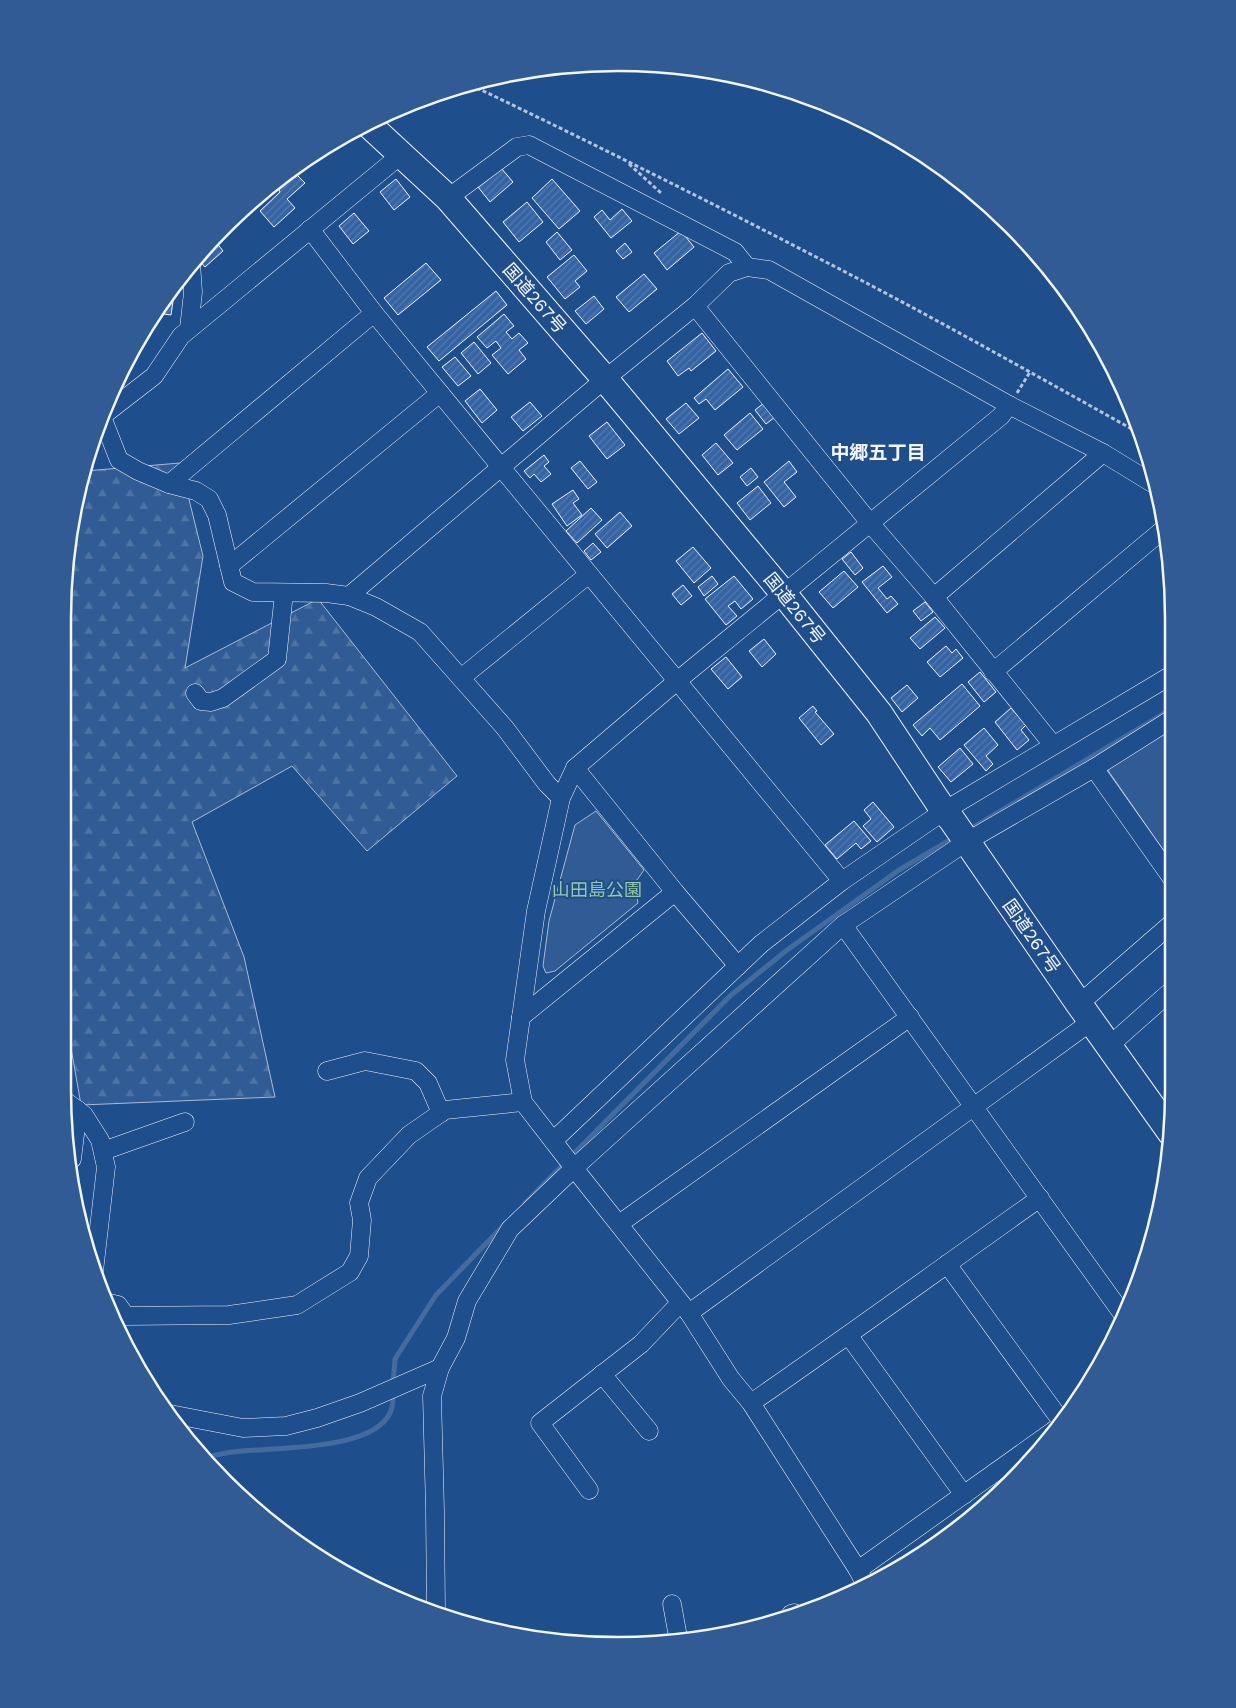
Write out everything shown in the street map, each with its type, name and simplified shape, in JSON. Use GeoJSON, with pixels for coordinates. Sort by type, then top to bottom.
{"type":"FeatureCollection","features":[{"type":"Feature","properties":{"kind":"highway","name":"国道267号"},"geometry":{"type":"LineString","coordinates":[[374,129],[448,198],[605,379],[784,594],[879,714],[956,828],[1164,1123]]}},
{"type":"Feature","properties":{"kind":"street"},"geometry":{"type":"LineString","coordinates":[[448,198],[516,147],[529,145],[735,252],[747,267]]}},
{"type":"Feature","properties":{"kind":"street"},"geometry":{"type":"LineString","coordinates":[[113,408],[154,376],[189,329],[402,154]]}},
{"type":"Feature","properties":{"kind":"street"},"geometry":{"type":"LineString","coordinates":[[310,229],[374,313],[842,882]]}},
{"type":"Feature","properties":{"kind":"street"},"geometry":{"type":"LineString","coordinates":[[349,596],[605,379],[695,306],[729,273],[747,267],[769,270],[1147,480]]}},
{"type":"Feature","properties":{"kind":"street"},"geometry":{"type":"LineString","coordinates":[[189,329],[193,292],[192,276]]}},
{"type":"Feature","properties":{"kind":"street"},"geometry":{"type":"LineString","coordinates":[[695,306],[870,523],[934,597],[1053,745]]}},
{"type":"Feature","properties":{"kind":"street"},"geometry":{"type":"LineString","coordinates":[[169,484],[374,313]]}},
{"type":"Feature","properties":{"kind":"street"},"geometry":{"type":"LineString","coordinates":[[228,566],[440,394]]}},
{"type":"Feature","properties":{"kind":"street"},"geometry":{"type":"LineString","coordinates":[[1009,405],[1001,416],[677,681],[576,768],[561,798],[536,911],[515,1060],[523,1102],[685,1308],[731,1379],[751,1403],[862,1578],[964,1495],[1033,1446]]}},
{"type":"Feature","properties":{"kind":"street"},"geometry":{"type":"LineString","coordinates":[[106,427],[118,460],[138,471],[169,484],[196,491],[209,499],[217,515],[233,582],[253,592],[349,596],[376,607],[420,632],[505,728],[547,784],[561,798]]}},
{"type":"Feature","properties":{"kind":"street"},"geometry":{"type":"LineString","coordinates":[[934,597],[1103,454]]}},
{"type":"Feature","properties":{"kind":"street"},"geometry":{"type":"LineString","coordinates":[[993,672],[1158,534]]}},
{"type":"Feature","properties":{"kind":"street"},"geometry":{"type":"LineString","coordinates":[[461,678],[589,574]]}},
{"type":"Feature","properties":{"kind":"street"},"geometry":{"type":"LineString","coordinates":[[195,693],[201,701],[211,702],[223,698],[277,659],[284,592]]}},
{"type":"Feature","properties":{"kind":"street"},"geometry":{"type":"LineString","coordinates":[[436,1606],[432,1396],[440,1368],[456,1338],[467,1302],[510,1229],[573,1168],[843,925],[1053,745],[1165,679]]}},
{"type":"Feature","properties":{"kind":"street"},"geometry":{"type":"LineString","coordinates":[[557,1146],[761,944],[842,882],[956,828],[1094,768],[1165,723]]}},
{"type":"Feature","properties":{"kind":"street"},"geometry":{"type":"LineString","coordinates":[[576,768],[675,892],[738,966]]}},
{"type":"Feature","properties":{"kind":"street"},"geometry":{"type":"LineString","coordinates":[[1094,768],[1165,869]]}},
{"type":"Feature","properties":{"kind":"street"},"geometry":{"type":"LineString","coordinates":[[521,1017],[675,892]]}},
{"type":"Feature","properties":{"kind":"street"},"geometry":{"type":"LineString","coordinates":[[843,925],[1119,1309]]}},
{"type":"Feature","properties":{"kind":"street"},"geometry":{"type":"LineString","coordinates":[[589,1490],[540,1423],[685,1308],[974,1108],[1085,1012],[1165,930]]}},
{"type":"Feature","properties":{"kind":"street"},"geometry":{"type":"LineString","coordinates":[[1109,1046],[1165,997]]}},
{"type":"Feature","properties":{"kind":"street"},"geometry":{"type":"LineString","coordinates":[[619,1224],[910,1017]]}},
{"type":"Feature","properties":{"kind":"street"},"geometry":{"type":"LineString","coordinates":[[327,1071],[365,1061],[416,1071],[428,1083],[441,1113]]}},
{"type":"Feature","properties":{"kind":"street"},"geometry":{"type":"LineString","coordinates":[[116,1305],[126,1316],[229,1315],[297,1304],[350,1272],[359,1256],[362,1220],[359,1203],[368,1178],[409,1135],[445,1110],[523,1102]]}},
{"type":"Feature","properties":{"kind":"street"},"geometry":{"type":"LineString","coordinates":[[71,1105],[84,1115],[100,1140],[106,1167],[96,1253]]}},
{"type":"Feature","properties":{"kind":"street"},"geometry":{"type":"LineString","coordinates":[[103,1151],[185,1122]]}},
{"type":"Feature","properties":{"kind":"street"},"geometry":{"type":"LineString","coordinates":[[751,1403],[849,1336],[1040,1198]]}},
{"type":"Feature","properties":{"kind":"street"},"geometry":{"type":"LineString","coordinates":[[947,1264],[1057,1416]]}},
{"type":"Feature","properties":{"kind":"street"},"geometry":{"type":"LineString","coordinates":[[849,1336],[964,1495]]}},
{"type":"Feature","properties":{"kind":"street"},"geometry":{"type":"LineString","coordinates":[[179,1416],[243,1428],[286,1426],[317,1418],[360,1403],[440,1368]]}},
{"type":"Feature","properties":{"kind":"street"},"geometry":{"type":"LineString","coordinates":[[602,1374],[649,1431]]}},
{"type":"Feature","properties":{"kind":"street"},"geometry":{"type":"LineString","coordinates":[[672,1604],[677,1633]]}},
{"type":"Feature","properties":{"kind":"path"},"geometry":{"type":"LineString","coordinates":[[481,89],[821,260],[1131,428]]}},
{"type":"Feature","properties":{"kind":"path"},"geometry":{"type":"LineString","coordinates":[[1009,405],[1030,372]]}},
{"type":"Feature","properties":{"kind":"green space"},"geometry":{"type":"Polygon","coordinates":[[[180,463],[203,556],[185,668],[318,599],[457,776],[367,851],[292,766],[192,822],[244,957],[275,1097],[81,1105],[71,1048],[71,618],[72,582],[76,547],[92,470],[180,463]]]}},
{"type":"Feature","properties":{"kind":"shaded area"},"geometry":{"type":"Polygon","coordinates":[[[1165,733],[1165,852],[1107,769],[1165,733]]]}},
{"type":"Feature","properties":{"kind":"shaded area","name":"山田島公園"},"geometry":{"type":"Polygon","coordinates":[[[596,811],[644,870],[634,884],[638,903],[555,971],[546,973],[543,966],[549,921],[575,825],[596,811]]]}},
{"type":"Feature","properties":{"kind":"building"},"geometry":{"type":"Polygon","coordinates":[[[501,168],[513,182],[490,202],[478,187],[501,168]]]}},
{"type":"Feature","properties":{"kind":"building"},"geometry":{"type":"Polygon","coordinates":[[[297,175],[305,183],[287,199],[295,208],[274,227],[260,211],[280,192],[279,190],[297,175]]]}},
{"type":"Feature","properties":{"kind":"building"},"geometry":{"type":"Polygon","coordinates":[[[396,179],[410,197],[394,210],[380,192],[396,179]]]}},
{"type":"Feature","properties":{"kind":"building"},"geometry":{"type":"Polygon","coordinates":[[[552,179],[580,211],[559,229],[532,198],[552,179]]]}},
{"type":"Feature","properties":{"kind":"building"},"geometry":{"type":"Polygon","coordinates":[[[527,202],[543,222],[519,242],[503,222],[527,202]]]}},
{"type":"Feature","properties":{"kind":"building"},"geometry":{"type":"Polygon","coordinates":[[[622,209],[632,221],[611,238],[594,217],[602,210],[610,220],[622,209]]]}},
{"type":"Feature","properties":{"kind":"building"},"geometry":{"type":"Polygon","coordinates":[[[354,213],[369,231],[353,244],[339,226],[354,213]]]}},
{"type":"Feature","properties":{"kind":"building"},"geometry":{"type":"Polygon","coordinates":[[[681,231],[694,247],[667,270],[654,253],[681,231]]]}},
{"type":"Feature","properties":{"kind":"building"},"geometry":{"type":"Polygon","coordinates":[[[557,232],[572,250],[560,260],[546,242],[557,232]]]}},
{"type":"Feature","properties":{"kind":"building"},"geometry":{"type":"Polygon","coordinates":[[[625,243],[632,252],[623,259],[616,251],[625,243]]]}},
{"type":"Feature","properties":{"kind":"building"},"geometry":{"type":"Polygon","coordinates":[[[218,245],[223,251],[205,267],[202,264],[218,245]]]}},
{"type":"Feature","properties":{"kind":"building"},"geometry":{"type":"Polygon","coordinates":[[[574,255],[587,271],[575,281],[580,287],[565,299],[547,277],[574,255]]]}},
{"type":"Feature","properties":{"kind":"building"},"geometry":{"type":"Polygon","coordinates":[[[426,263],[441,280],[398,315],[384,298],[426,263]]]}},
{"type":"Feature","properties":{"kind":"building"},"geometry":{"type":"Polygon","coordinates":[[[644,274],[657,289],[629,312],[616,297],[644,274]]]}},
{"type":"Feature","properties":{"kind":"building"},"geometry":{"type":"Polygon","coordinates":[[[496,291],[507,305],[439,361],[427,347],[496,291]]]}},
{"type":"Feature","properties":{"kind":"building"},"geometry":{"type":"Polygon","coordinates":[[[594,296],[604,309],[586,324],[575,311],[594,296]]]}},
{"type":"Feature","properties":{"kind":"building"},"geometry":{"type":"Polygon","coordinates":[[[173,300],[171,315],[163,314],[173,300]]]}},
{"type":"Feature","properties":{"kind":"building"},"geometry":{"type":"Polygon","coordinates":[[[504,314],[514,326],[506,332],[512,339],[519,333],[528,343],[519,350],[526,359],[508,374],[492,355],[501,348],[496,341],[487,348],[477,337],[504,314]]]}},
{"type":"Feature","properties":{"kind":"building"},"geometry":{"type":"Polygon","coordinates":[[[702,333],[716,351],[691,371],[689,368],[678,376],[667,361],[702,333]]]}},
{"type":"Feature","properties":{"kind":"building"},"geometry":{"type":"Polygon","coordinates":[[[474,342],[491,363],[478,374],[461,353],[474,342]]]}},
{"type":"Feature","properties":{"kind":"building"},"geometry":{"type":"Polygon","coordinates":[[[455,357],[471,376],[458,386],[442,367],[455,357]]]}},
{"type":"Feature","properties":{"kind":"building"},"geometry":{"type":"Polygon","coordinates":[[[728,369],[743,387],[715,410],[706,399],[699,404],[694,398],[728,369]]]}},
{"type":"Feature","properties":{"kind":"building"},"geometry":{"type":"Polygon","coordinates":[[[480,389],[497,410],[482,423],[465,401],[480,389]]]}},
{"type":"Feature","properties":{"kind":"building"},"geometry":{"type":"Polygon","coordinates":[[[530,402],[542,416],[523,431],[511,417],[530,402]]]}},
{"type":"Feature","properties":{"kind":"building"},"geometry":{"type":"Polygon","coordinates":[[[686,403],[699,418],[679,434],[666,419],[686,403]]]}},
{"type":"Feature","properties":{"kind":"building"},"geometry":{"type":"Polygon","coordinates":[[[764,403],[775,417],[766,424],[755,410],[764,403]]]}},
{"type":"Feature","properties":{"kind":"building"},"geometry":{"type":"Polygon","coordinates":[[[750,413],[763,429],[737,450],[724,435],[750,413]]]}},
{"type":"Feature","properties":{"kind":"building"},"geometry":{"type":"Polygon","coordinates":[[[607,422],[625,445],[607,459],[589,436],[607,422]]]}},
{"type":"Feature","properties":{"kind":"building"},"geometry":{"type":"Polygon","coordinates":[[[716,443],[733,463],[718,475],[702,455],[716,443]]]}},
{"type":"Feature","properties":{"kind":"building"},"geometry":{"type":"Polygon","coordinates":[[[544,455],[549,462],[544,466],[551,474],[541,482],[534,474],[530,478],[524,471],[544,455]]]}},
{"type":"Feature","properties":{"kind":"building"},"geometry":{"type":"Polygon","coordinates":[[[580,461],[597,482],[588,489],[571,468],[580,461]]]}},
{"type":"Feature","properties":{"kind":"building"},"geometry":{"type":"Polygon","coordinates":[[[789,461],[797,472],[784,482],[796,497],[784,507],[764,482],[789,461]]]}},
{"type":"Feature","properties":{"kind":"building"},"geometry":{"type":"Polygon","coordinates":[[[751,468],[758,477],[747,486],[740,477],[751,468]]]}},
{"type":"Feature","properties":{"kind":"building"},"geometry":{"type":"Polygon","coordinates":[[[758,486],[771,503],[750,520],[737,503],[758,486]]]}},
{"type":"Feature","properties":{"kind":"building"},"geometry":{"type":"Polygon","coordinates":[[[573,490],[579,499],[573,503],[582,515],[567,526],[552,504],[573,490]]]}},
{"type":"Feature","properties":{"kind":"building"},"geometry":{"type":"Polygon","coordinates":[[[591,508],[602,520],[577,543],[566,531],[591,508]]]}},
{"type":"Feature","properties":{"kind":"building"},"geometry":{"type":"Polygon","coordinates":[[[620,512],[632,526],[607,548],[595,534],[620,512]]]}},
{"type":"Feature","properties":{"kind":"building"},"geometry":{"type":"Polygon","coordinates":[[[593,543],[601,552],[591,560],[584,551],[593,543]]]}},
{"type":"Feature","properties":{"kind":"building"},"geometry":{"type":"Polygon","coordinates":[[[693,547],[711,568],[694,583],[676,561],[693,547]]]}},
{"type":"Feature","properties":{"kind":"building"},"geometry":{"type":"Polygon","coordinates":[[[851,552],[863,568],[855,575],[842,559],[851,552]]]}},
{"type":"Feature","properties":{"kind":"building"},"geometry":{"type":"Polygon","coordinates":[[[883,566],[892,577],[878,588],[887,599],[891,596],[898,604],[887,613],[862,582],[883,566]]]}},
{"type":"Feature","properties":{"kind":"building"},"geometry":{"type":"Polygon","coordinates":[[[844,571],[858,587],[833,608],[819,592],[844,571]]]}},
{"type":"Feature","properties":{"kind":"building"},"geometry":{"type":"Polygon","coordinates":[[[712,576],[718,584],[704,596],[698,587],[712,576]]]}},
{"type":"Feature","properties":{"kind":"building"},"geometry":{"type":"Polygon","coordinates":[[[734,576],[753,599],[741,609],[735,601],[728,606],[737,616],[726,625],[705,599],[734,576]]]}},
{"type":"Feature","properties":{"kind":"building"},"geometry":{"type":"Polygon","coordinates":[[[683,585],[692,596],[681,605],[672,594],[683,585]]]}},
{"type":"Feature","properties":{"kind":"building"},"geometry":{"type":"Polygon","coordinates":[[[925,602],[933,612],[921,621],[913,611],[925,602]]]}},
{"type":"Feature","properties":{"kind":"building"},"geometry":{"type":"Polygon","coordinates":[[[935,617],[945,628],[920,649],[910,638],[935,617]]]}},
{"type":"Feature","properties":{"kind":"building"},"geometry":{"type":"Polygon","coordinates":[[[764,639],[776,654],[762,667],[749,651],[764,639]]]}},
{"type":"Feature","properties":{"kind":"building"},"geometry":{"type":"Polygon","coordinates":[[[946,646],[952,653],[956,649],[963,658],[940,677],[927,662],[946,646]]]}},
{"type":"Feature","properties":{"kind":"building"},"geometry":{"type":"Polygon","coordinates":[[[726,657],[742,677],[728,689],[711,669],[726,657]]]}},
{"type":"Feature","properties":{"kind":"building"},"geometry":{"type":"Polygon","coordinates":[[[980,672],[996,692],[984,702],[968,682],[980,672]]]}},
{"type":"Feature","properties":{"kind":"building"},"geometry":{"type":"Polygon","coordinates":[[[962,684],[980,706],[940,740],[930,728],[922,736],[913,725],[962,684]]]}},
{"type":"Feature","properties":{"kind":"building"},"geometry":{"type":"Polygon","coordinates":[[[907,685],[918,698],[902,712],[891,698],[907,685]]]}},
{"type":"Feature","properties":{"kind":"building"},"geometry":{"type":"Polygon","coordinates":[[[813,706],[817,711],[815,712],[834,734],[821,745],[799,718],[813,706]]]}},
{"type":"Feature","properties":{"kind":"building"},"geometry":{"type":"Polygon","coordinates":[[[1011,708],[1026,725],[1021,730],[1029,740],[1017,750],[995,722],[1011,708]]]}},
{"type":"Feature","properties":{"kind":"building"},"geometry":{"type":"Polygon","coordinates":[[[984,728],[998,745],[986,756],[993,764],[986,771],[964,745],[984,728]]]}},
{"type":"Feature","properties":{"kind":"building"},"geometry":{"type":"Polygon","coordinates":[[[960,748],[973,764],[951,782],[938,767],[960,748]]]}},
{"type":"Feature","properties":{"kind":"building"},"geometry":{"type":"Polygon","coordinates":[[[873,802],[894,827],[877,842],[863,826],[871,819],[864,810],[873,802]]]}},
{"type":"Feature","properties":{"kind":"building"},"geometry":{"type":"Polygon","coordinates":[[[854,821],[871,841],[861,849],[856,843],[837,859],[825,845],[854,821]]]}},
{"type":"Feature","properties":{"kind":"waterway"},"geometry":{"type":"LineString","coordinates":[[967,831],[1165,713]]}},
{"type":"Feature","properties":{"kind":"waterway"},"geometry":{"type":"LineString","coordinates":[[525,1203],[730,996],[787,950],[899,870],[955,837]]}},
{"type":"Feature","properties":{"kind":"waterway"},"geometry":{"type":"LineString","coordinates":[[393,1384],[395,1359],[436,1295],[504,1225]]}},
{"type":"Feature","properties":{"kind":"waterway"},"geometry":{"type":"LineString","coordinates":[[212,1456],[233,1452],[293,1448],[338,1442],[358,1437],[375,1429],[387,1418],[392,1409],[393,1393]]}},
{"type":"Feature","properties":{"kind":"district","name":"中郷五丁目"},"geometry":{"type":"Point","coordinates":[878,452]}}]}
